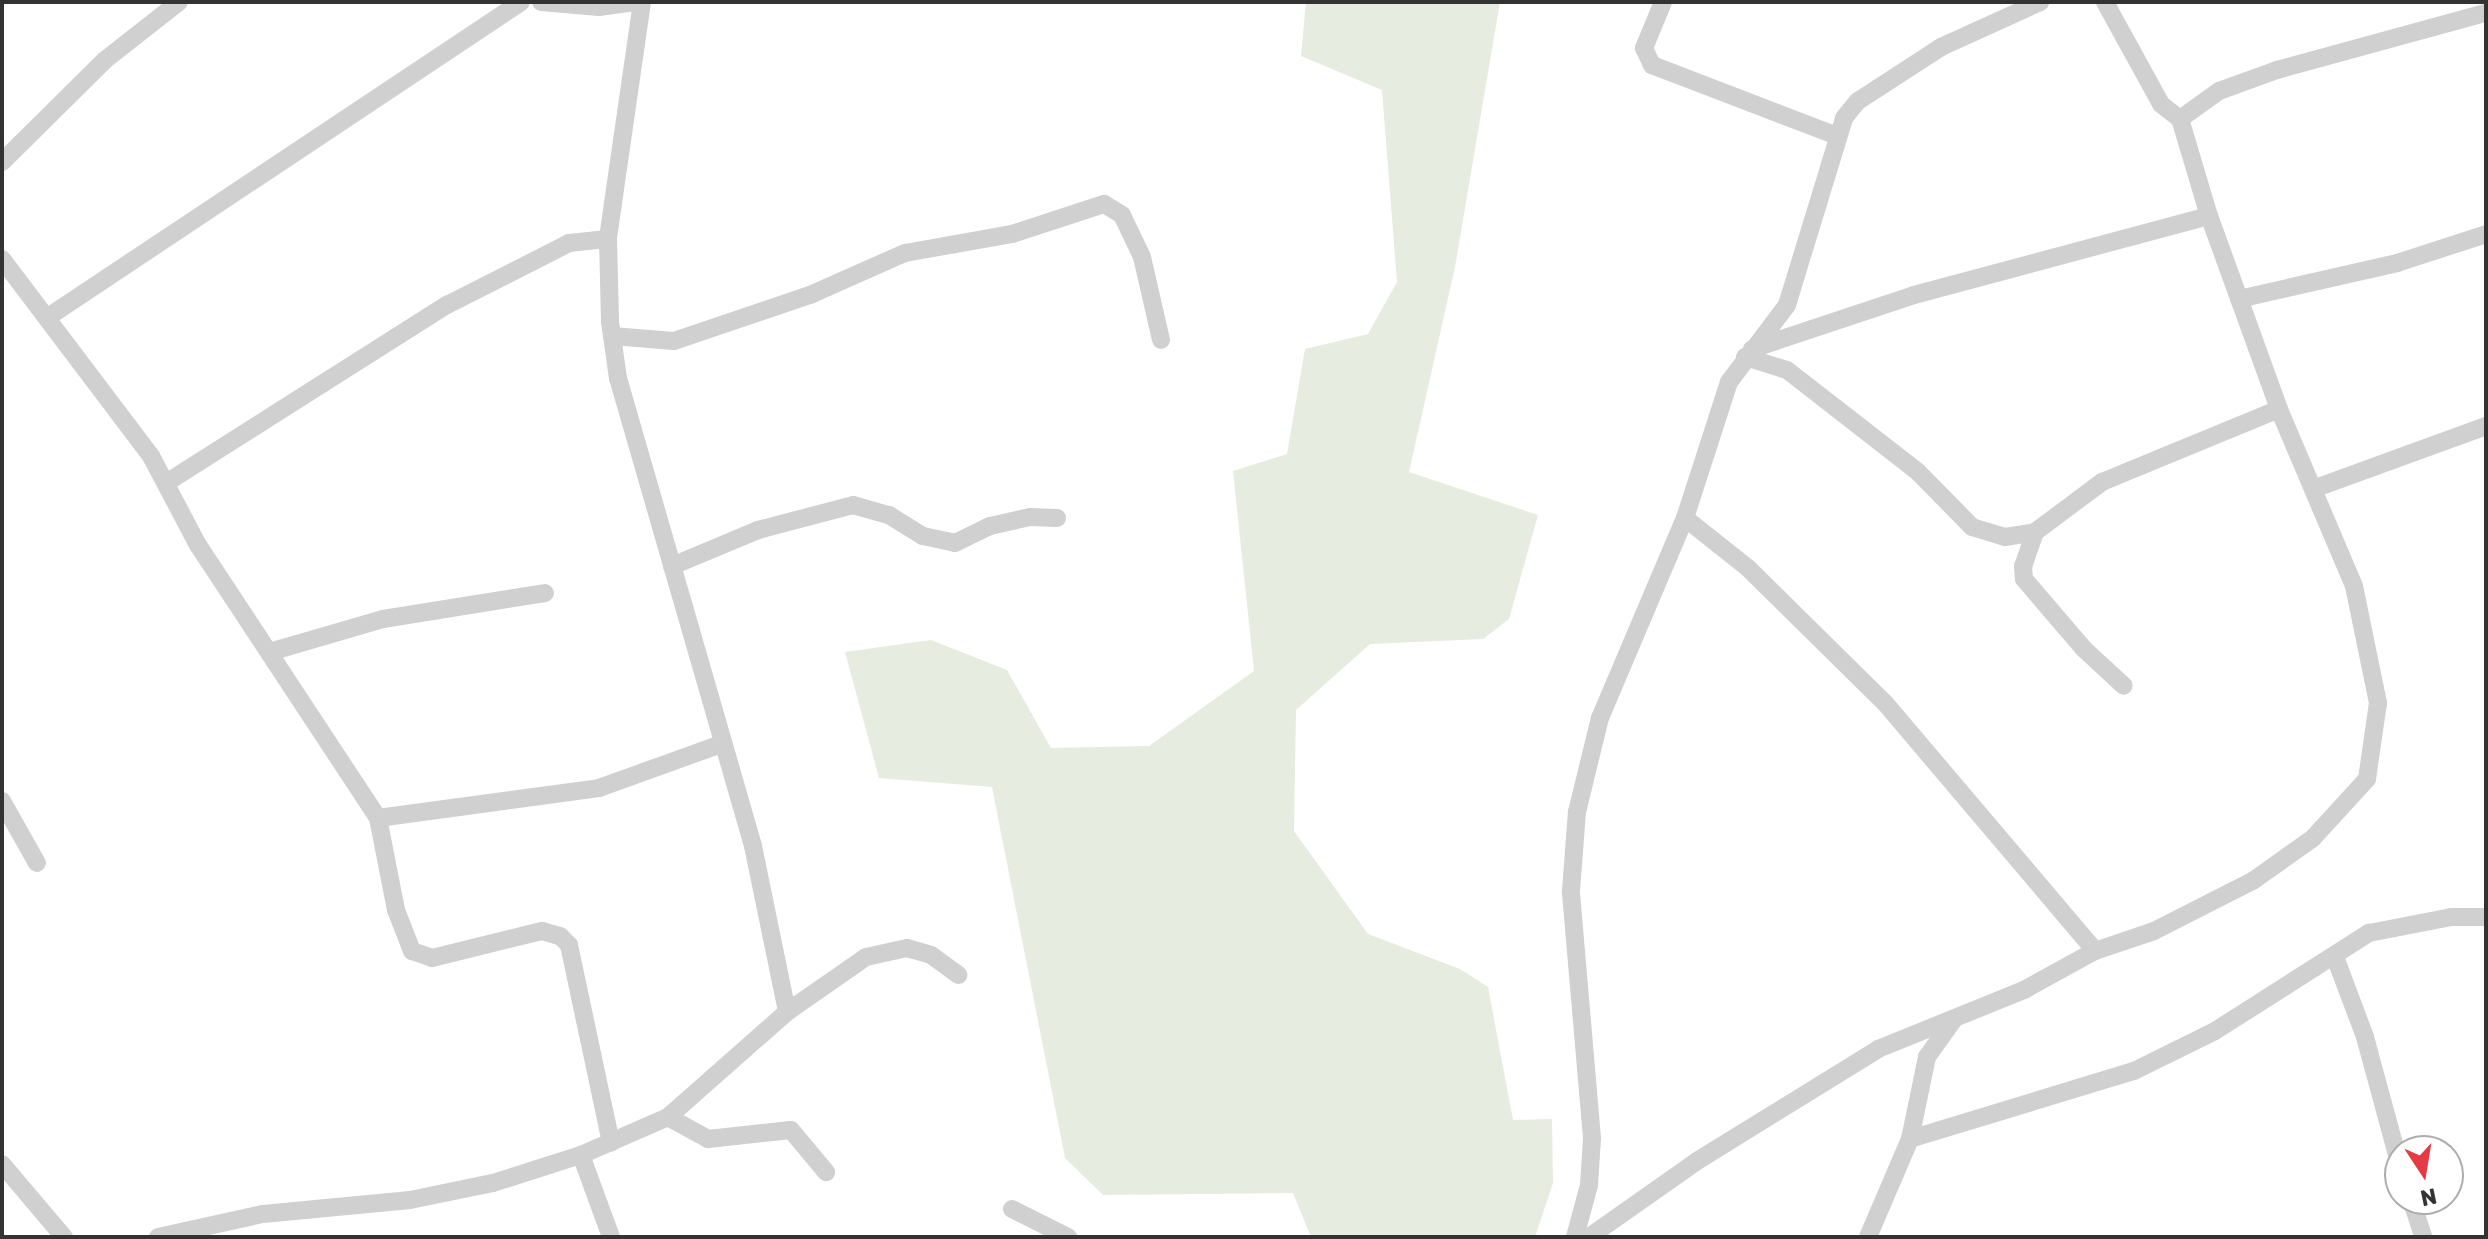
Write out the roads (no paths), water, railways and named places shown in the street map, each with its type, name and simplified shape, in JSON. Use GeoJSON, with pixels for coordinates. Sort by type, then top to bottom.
{"type":"FeatureCollection","features":[{"type":"Feature","properties":{"kind":"street"},"geometry":{"type":"LineString","coordinates":[[2,162],[105,60],[179,2]]}},
{"type":"Feature","properties":{"kind":"street"},"geometry":{"type":"LineString","coordinates":[[48,317],[521,2]]}},
{"type":"Feature","properties":{"kind":"street"},"geometry":{"type":"LineString","coordinates":[[541,2],[599,7],[635,2]]}},
{"type":"Feature","properties":{"kind":"street"},"geometry":{"type":"LineString","coordinates":[[642,2],[608,239],[612,336],[634,443],[753,846],[787,1012]]}},
{"type":"Feature","properties":{"kind":"street"},"geometry":{"type":"LineString","coordinates":[[1663,2],[1644,48],[1652,65],[1837,136]]}},
{"type":"Feature","properties":{"kind":"street"},"geometry":{"type":"LineString","coordinates":[[1575,1237],[1589,1185],[1592,1138],[1571,891],[1577,812],[1600,718],[1685,518],[1717,409],[1749,353],[1787,305],[1828,181],[1837,136],[1858,101],[1941,47],[2040,2]]}},
{"type":"Feature","properties":{"kind":"street"},"geometry":{"type":"LineString","coordinates":[[1589,1237],[1697,1161],[1903,1039],[2024,990],[2095,951],[2154,931],[2254,880],[2313,838],[2367,779],[2378,703],[2375,675],[2354,586],[2279,409],[2209,216],[2180,119],[2161,104],[2105,2]]}},
{"type":"Feature","properties":{"kind":"street"},"geometry":{"type":"LineString","coordinates":[[2180,119],[2219,91],[2277,70],[2486,13]]}},
{"type":"Feature","properties":{"kind":"street"},"geometry":{"type":"LineString","coordinates":[[612,336],[674,341],[810,295],[905,253],[1012,234],[1104,204],[1122,215],[1142,257],[1161,340]]}},
{"type":"Feature","properties":{"kind":"street"},"geometry":{"type":"LineString","coordinates":[[1749,353],[1914,295],[2209,216]]}},
{"type":"Feature","properties":{"kind":"street"},"geometry":{"type":"LineString","coordinates":[[2239,299],[2397,263],[2486,234]]}},
{"type":"Feature","properties":{"kind":"street"},"geometry":{"type":"LineString","coordinates":[[166,483],[447,305],[569,243],[608,239]]}},
{"type":"Feature","properties":{"kind":"street"},"geometry":{"type":"LineString","coordinates":[[2,259],[48,317],[166,483],[198,545],[273,651],[378,818],[396,910],[412,951],[432,958],[542,931],[560,936],[569,945],[611,1143]]}},
{"type":"Feature","properties":{"kind":"street"},"geometry":{"type":"LineString","coordinates":[[1749,353],[1787,370],[1918,472],[1972,527],[2005,537],[2035,532],[2102,482],[2279,409]]}},
{"type":"Feature","properties":{"kind":"street"},"geometry":{"type":"LineString","coordinates":[[2313,489],[2486,426]]}},
{"type":"Feature","properties":{"kind":"street"},"geometry":{"type":"LineString","coordinates":[[672,566],[758,530],[853,505],[889,515],[923,536],[955,543],[990,526],[1030,517],[1057,518]]}},
{"type":"Feature","properties":{"kind":"street"},"geometry":{"type":"LineString","coordinates":[[1685,518],[1748,568],[1885,703],[2095,951]]}},
{"type":"Feature","properties":{"kind":"street"},"geometry":{"type":"LineString","coordinates":[[2035,532],[2023,566],[2024,579],[2084,649],[2124,686]]}},
{"type":"Feature","properties":{"kind":"street"},"geometry":{"type":"LineString","coordinates":[[273,651],[383,619],[545,593]]}},
{"type":"Feature","properties":{"kind":"street"},"geometry":{"type":"LineString","coordinates":[[378,818],[599,788],[721,744]]}},
{"type":"Feature","properties":{"kind":"street"},"geometry":{"type":"LineString","coordinates":[[2,801],[37,863]]}},
{"type":"Feature","properties":{"kind":"street"},"geometry":{"type":"LineString","coordinates":[[1910,1139],[2134,1071],[2215,1031],[2384,927],[2486,917]]}},
{"type":"Feature","properties":{"kind":"street"},"geometry":{"type":"LineString","coordinates":[[158,1237],[263,1214],[410,1200],[493,1183],[581,1155],[668,1117],[787,1012],[866,957],[885,950],[907,948],[931,955],[959,975]]}},
{"type":"Feature","properties":{"kind":"street"},"geometry":{"type":"LineString","coordinates":[[2335,957],[2365,1037],[2392,1135]]}},
{"type":"Feature","properties":{"kind":"street"},"geometry":{"type":"LineString","coordinates":[[1868,1237],[1910,1139],[1927,1057],[1956,1016]]}},
{"type":"Feature","properties":{"kind":"street"},"geometry":{"type":"LineString","coordinates":[[1903,1039],[1927,1057]]}},
{"type":"Feature","properties":{"kind":"street"},"geometry":{"type":"LineString","coordinates":[[668,1117],[708,1139],[791,1130],[826,1172]]}},
{"type":"Feature","properties":{"kind":"street"},"geometry":{"type":"LineString","coordinates":[[581,1155],[611,1237]]}},
{"type":"Feature","properties":{"kind":"street"},"geometry":{"type":"LineString","coordinates":[[2,1164],[64,1237]]}},
{"type":"Feature","properties":{"kind":"street"},"geometry":{"type":"LineString","coordinates":[[1012,1209],[1068,1237]]}},
{"type":"Feature","properties":{"kind":"street"},"geometry":{"type":"LineString","coordinates":[[2416,1215],[2423,1237]]}}]}
